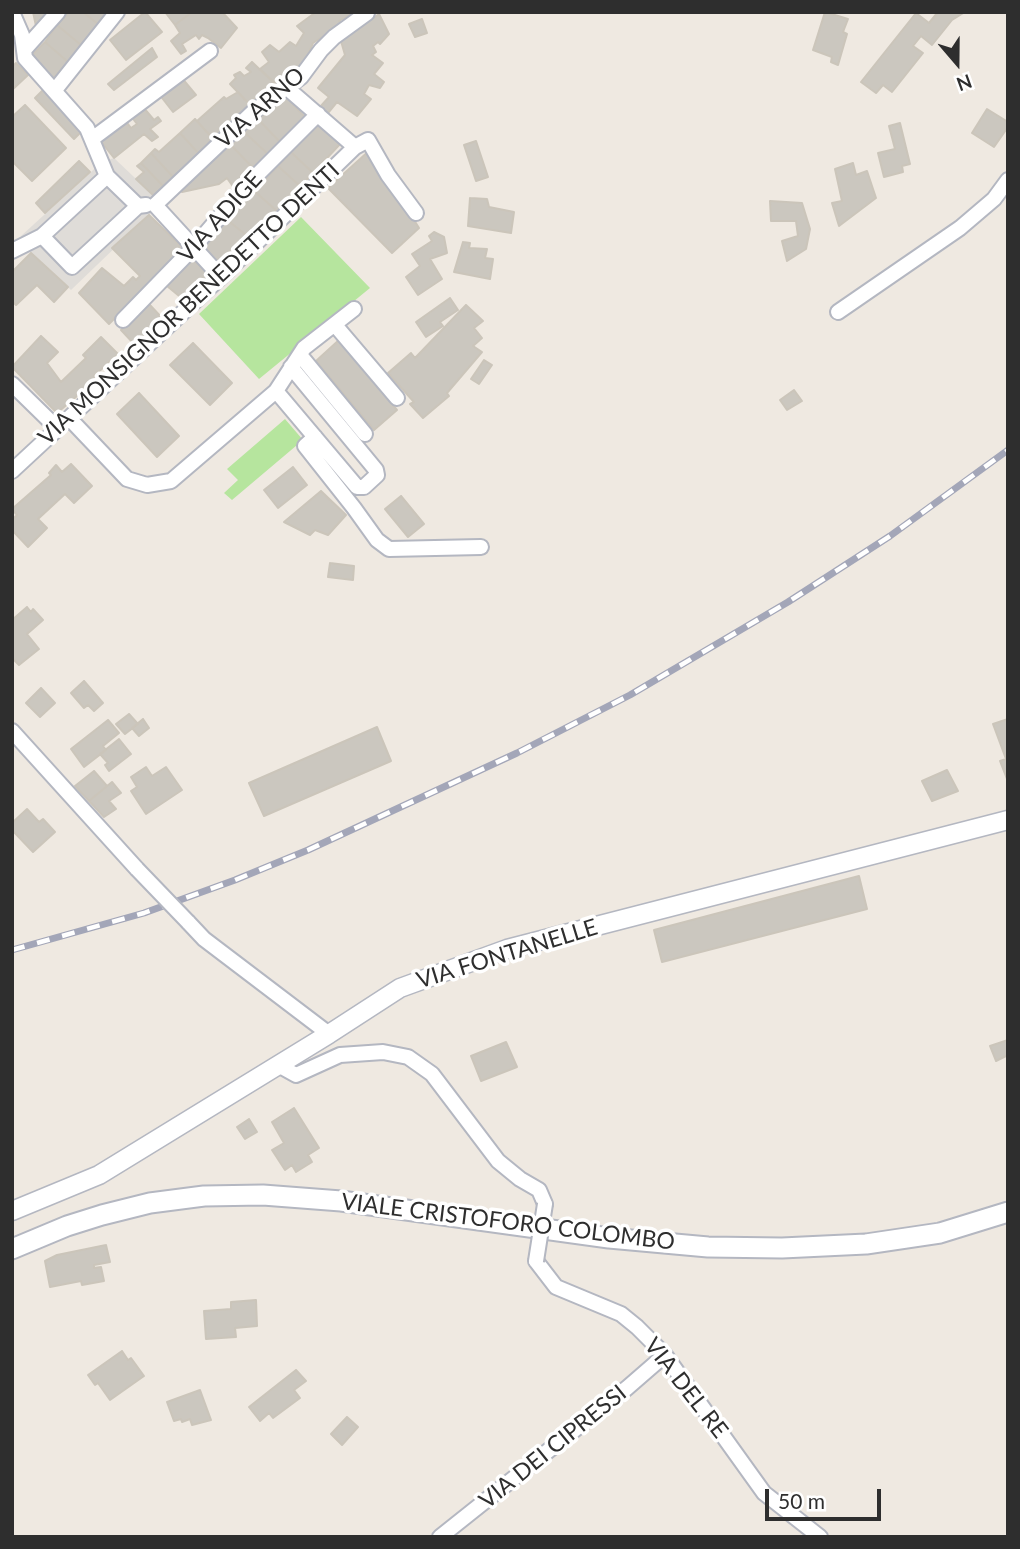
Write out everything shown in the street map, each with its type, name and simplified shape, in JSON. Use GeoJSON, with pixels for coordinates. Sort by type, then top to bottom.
{"type":"FeatureCollection","features":[{"type":"Feature","properties":{"kind":"main road","name":"VIALE CRISTOFORO COLOMBO"},"geometry":{"type":"LineString","coordinates":[[12,1249],[102,1215],[150,1203],[204,1196],[263,1195],[341,1201],[609,1238],[708,1247],[769,1248],[866,1244],[940,1233],[1008,1212]]}},
{"type":"Feature","properties":{"kind":"street"},"geometry":{"type":"LineString","coordinates":[[12,12],[22,35],[25,58],[87,128],[107,176],[138,206]]}},
{"type":"Feature","properties":{"kind":"street"},"geometry":{"type":"LineString","coordinates":[[24,50],[58,12]]}},
{"type":"Feature","properties":{"kind":"street"},"geometry":{"type":"LineString","coordinates":[[55,90],[117,12]]}},
{"type":"Feature","properties":{"kind":"street","name":"VIA ARNO"},"geometry":{"type":"LineString","coordinates":[[155,205],[254,111],[301,77],[334,37],[367,13]]}},
{"type":"Feature","properties":{"kind":"street"},"geometry":{"type":"LineString","coordinates":[[92,139],[210,51]]}},
{"type":"Feature","properties":{"kind":"street"},"geometry":{"type":"LineString","coordinates":[[287,88],[318,114],[361,143],[416,213]]}},
{"type":"Feature","properties":{"kind":"street","name":"VIA ADIGE"},"geometry":{"type":"LineString","coordinates":[[123,320],[193,248],[246,186],[318,114]]}},
{"type":"Feature","properties":{"kind":"street","name":"VIA MONSIGNOR BENEDETTO DENTI"},"geometry":{"type":"LineString","coordinates":[[12,471],[361,143]]}},
{"type":"Feature","properties":{"kind":"street"},"geometry":{"type":"LineString","coordinates":[[12,251],[42,236],[107,176]]}},
{"type":"Feature","properties":{"kind":"street"},"geometry":{"type":"LineString","coordinates":[[838,312],[960,228],[994,199],[1008,180]]}},
{"type":"Feature","properties":{"kind":"street"},"geometry":{"type":"LineString","coordinates":[[42,236],[72,267],[138,206],[155,205],[221,277]]}},
{"type":"Feature","properties":{"kind":"street"},"geometry":{"type":"LineString","coordinates":[[69,418],[127,479],[147,485],[160,485],[171,481],[276,391],[304,348],[354,309]]}},
{"type":"Feature","properties":{"kind":"street"},"geometry":{"type":"LineString","coordinates":[[335,325],[397,398]]}},
{"type":"Feature","properties":{"kind":"street"},"geometry":{"type":"LineString","coordinates":[[276,391],[357,487],[363,487],[377,475],[296,361]]}},
{"type":"Feature","properties":{"kind":"street"},"geometry":{"type":"LineString","coordinates":[[296,361],[365,434]]}},
{"type":"Feature","properties":{"kind":"street"},"geometry":{"type":"LineString","coordinates":[[12,384],[57,428]]}},
{"type":"Feature","properties":{"kind":"street"},"geometry":{"type":"LineString","coordinates":[[315,437],[305,446],[377,540],[388,549],[481,547]]}},
{"type":"Feature","properties":{"kind":"street"},"geometry":{"type":"LineString","coordinates":[[12,731],[204,939],[329,1034]]}},
{"type":"Feature","properties":{"kind":"street","name":"VIA FONTANELLE"},"geometry":{"type":"LineString","coordinates":[[12,1211],[99,1175],[400,988],[507,949],[1008,820]]}},
{"type":"Feature","properties":{"kind":"street","name":"VIA DEL RE"},"geometry":{"type":"LineString","coordinates":[[278,1065],[296,1075],[340,1055],[383,1052],[408,1057],[432,1074],[498,1161],[539,1190],[545,1204],[536,1261],[555,1287],[621,1314],[665,1355],[764,1493],[820,1537]]}},
{"type":"Feature","properties":{"kind":"street","name":"VIA DEI CIPRESSI"},"geometry":{"type":"LineString","coordinates":[[440,1537],[665,1355]]}},
{"type":"Feature","properties":{"kind":"green space"},"geometry":{"type":"Polygon","coordinates":[[[301,217],[370,288],[259,379],[199,314],[301,217]]]}},
{"type":"Feature","properties":{"kind":"green space"},"geometry":{"type":"Polygon","coordinates":[[[285,419],[303,440],[232,500],[224,493],[238,480],[227,469],[285,419]]]}},
{"type":"Feature","properties":{"kind":"shaded area"},"geometry":{"type":"Polygon","coordinates":[[[114,158],[154,196],[155,205],[149,215],[71,290],[31,253],[21,236],[102,162],[114,158]]]}},
{"type":"Feature","properties":{"kind":"building"},"geometry":{"type":"Polygon","coordinates":[[[33,12],[48,12],[36,26],[33,12]]]}},
{"type":"Feature","properties":{"kind":"building"},"geometry":{"type":"Polygon","coordinates":[[[69,12],[83,12],[98,24],[81,45],[57,25],[69,12]]]}},
{"type":"Feature","properties":{"kind":"building"},"geometry":{"type":"Polygon","coordinates":[[[83,12],[107,12],[98,24],[83,12]]]}},
{"type":"Feature","properties":{"kind":"building"},"geometry":{"type":"Polygon","coordinates":[[[145,12],[162,32],[126,60],[110,40],[145,12]]]}},
{"type":"Feature","properties":{"kind":"building"},"geometry":{"type":"Polygon","coordinates":[[[165,12],[192,12],[175,25],[165,12]]]}},
{"type":"Feature","properties":{"kind":"building"},"geometry":{"type":"Polygon","coordinates":[[[192,12],[222,12],[237,28],[221,48],[208,38],[202,35],[199,39],[196,35],[182,44],[186,51],[181,54],[171,41],[180,33],[175,25],[192,12]]]}},
{"type":"Feature","properties":{"kind":"building"},"geometry":{"type":"Polygon","coordinates":[[[316,12],[355,12],[339,21],[342,24],[313,43],[296,75],[280,88],[260,69],[269,62],[262,52],[270,45],[279,52],[290,42],[296,46],[304,33],[297,26],[316,12]]]}},
{"type":"Feature","properties":{"kind":"building"},"geometry":{"type":"Polygon","coordinates":[[[825,12],[848,19],[843,32],[847,34],[838,65],[831,62],[832,57],[813,50],[825,12]]]}},
{"type":"Feature","properties":{"kind":"building"},"geometry":{"type":"Polygon","coordinates":[[[938,12],[965,12],[952,20],[932,45],[921,36],[913,46],[923,53],[892,92],[883,85],[876,93],[861,82],[916,13],[929,23],[938,12]]]}},
{"type":"Feature","properties":{"kind":"building"},"geometry":{"type":"Polygon","coordinates":[[[379,14],[389,34],[380,44],[378,42],[373,46],[376,52],[372,55],[383,63],[374,74],[384,82],[380,88],[369,85],[364,94],[371,99],[357,116],[337,102],[328,113],[320,107],[329,97],[318,88],[345,55],[341,41],[379,14]]]}},
{"type":"Feature","properties":{"kind":"building"},"geometry":{"type":"Polygon","coordinates":[[[422,19],[427,33],[415,37],[409,24],[422,19]]]}},
{"type":"Feature","properties":{"kind":"building"},"geometry":{"type":"Polygon","coordinates":[[[57,25],[81,45],[68,62],[45,42],[57,25]]]}},
{"type":"Feature","properties":{"kind":"building"},"geometry":{"type":"Polygon","coordinates":[[[45,42],[68,62],[52,80],[33,54],[45,42]]]}},
{"type":"Feature","properties":{"kind":"building"},"geometry":{"type":"Polygon","coordinates":[[[152,48],[157,57],[114,90],[108,84],[152,48]]]}},
{"type":"Feature","properties":{"kind":"building"},"geometry":{"type":"Polygon","coordinates":[[[252,62],[274,83],[251,106],[230,84],[236,78],[234,75],[240,72],[244,76],[251,72],[246,68],[252,62]]]}},
{"type":"Feature","properties":{"kind":"building"},"geometry":{"type":"Polygon","coordinates":[[[16,63],[28,75],[12,90],[12,67],[16,63]]]}},
{"type":"Feature","properties":{"kind":"building"},"geometry":{"type":"Polygon","coordinates":[[[181,77],[196,95],[173,112],[159,94],[181,77]]]}},
{"type":"Feature","properties":{"kind":"building"},"geometry":{"type":"Polygon","coordinates":[[[44,89],[83,130],[74,139],[35,98],[44,89]]]}},
{"type":"Feature","properties":{"kind":"building"},"geometry":{"type":"Polygon","coordinates":[[[238,92],[251,106],[214,140],[197,121],[224,97],[226,99],[238,92]]]}},
{"type":"Feature","properties":{"kind":"building"},"geometry":{"type":"Polygon","coordinates":[[[284,95],[306,118],[281,143],[257,118],[267,113],[284,95]]]}},
{"type":"Feature","properties":{"kind":"building"},"geometry":{"type":"Polygon","coordinates":[[[25,105],[66,148],[32,181],[12,161],[12,117],[25,105]]]}},
{"type":"Feature","properties":{"kind":"building"},"geometry":{"type":"Polygon","coordinates":[[[143,107],[154,120],[158,117],[161,121],[150,129],[158,137],[152,141],[144,134],[114,158],[99,139],[125,120],[131,128],[137,124],[131,116],[143,107]]]}},
{"type":"Feature","properties":{"kind":"building"},"geometry":{"type":"Polygon","coordinates":[[[987,109],[1008,122],[1008,127],[994,147],[972,133],[987,109]]]}},
{"type":"Feature","properties":{"kind":"building"},"geometry":{"type":"Polygon","coordinates":[[[256,117],[281,143],[269,155],[242,130],[256,117]]]}},
{"type":"Feature","properties":{"kind":"building"},"geometry":{"type":"Polygon","coordinates":[[[195,119],[214,140],[200,155],[180,133],[195,119]]]}},
{"type":"Feature","properties":{"kind":"building"},"geometry":{"type":"Polygon","coordinates":[[[319,122],[341,143],[313,173],[291,152],[319,122]]]}},
{"type":"Feature","properties":{"kind":"building"},"geometry":{"type":"Polygon","coordinates":[[[900,123],[910,164],[902,166],[903,172],[884,177],[878,153],[895,149],[889,126],[900,123]]]}},
{"type":"Feature","properties":{"kind":"building"},"geometry":{"type":"Polygon","coordinates":[[[242,130],[269,155],[255,170],[229,143],[242,130]]]}},
{"type":"Feature","properties":{"kind":"building"},"geometry":{"type":"Polygon","coordinates":[[[180,133],[200,155],[174,178],[151,153],[155,149],[159,152],[180,133]]]}},
{"type":"Feature","properties":{"kind":"building"},"geometry":{"type":"Polygon","coordinates":[[[476,141],[488,177],[476,181],[464,145],[476,141]]]}},
{"type":"Feature","properties":{"kind":"building"},"geometry":{"type":"Polygon","coordinates":[[[229,143],[255,170],[234,188],[227,178],[219,184],[182,192],[179,190],[229,143]]]}},
{"type":"Feature","properties":{"kind":"building"},"geometry":{"type":"Polygon","coordinates":[[[370,150],[419,228],[392,253],[328,188],[370,150]]]}},
{"type":"Feature","properties":{"kind":"building"},"geometry":{"type":"Polygon","coordinates":[[[291,152],[313,173],[301,187],[278,166],[291,152]]]}},
{"type":"Feature","properties":{"kind":"building"},"geometry":{"type":"Polygon","coordinates":[[[151,153],[174,178],[164,187],[141,163],[151,153]]]}},
{"type":"Feature","properties":{"kind":"building"},"geometry":{"type":"Polygon","coordinates":[[[79,161],[90,172],[45,213],[36,203],[79,161]]]}},
{"type":"Feature","properties":{"kind":"building"},"geometry":{"type":"Polygon","coordinates":[[[141,163],[164,187],[154,196],[136,179],[144,172],[137,166],[141,163]]]}},
{"type":"Feature","properties":{"kind":"building"},"geometry":{"type":"Polygon","coordinates":[[[853,163],[856,175],[867,171],[876,198],[839,226],[832,203],[842,201],[835,169],[853,163]]]}},
{"type":"Feature","properties":{"kind":"building"},"geometry":{"type":"Polygon","coordinates":[[[278,166],[301,187],[278,212],[252,189],[256,186],[257,188],[278,166]]]}},
{"type":"Feature","properties":{"kind":"building"},"geometry":{"type":"Polygon","coordinates":[[[252,189],[278,212],[251,239],[226,219],[252,189]]]}},
{"type":"Feature","properties":{"kind":"building"},"geometry":{"type":"Polygon","coordinates":[[[470,198],[487,199],[489,207],[514,212],[511,233],[468,226],[470,198]]]}},
{"type":"Feature","properties":{"kind":"building"},"geometry":{"type":"Polygon","coordinates":[[[770,201],[802,203],[810,229],[806,249],[787,261],[782,241],[798,236],[796,221],[771,221],[770,201]]]}},
{"type":"Feature","properties":{"kind":"building"},"geometry":{"type":"Polygon","coordinates":[[[149,215],[184,249],[109,324],[79,293],[102,268],[124,286],[133,277],[136,280],[140,276],[112,248],[149,215]]]}},
{"type":"Feature","properties":{"kind":"building"},"geometry":{"type":"Polygon","coordinates":[[[226,219],[251,239],[221,267],[201,247],[226,219]]]}},
{"type":"Feature","properties":{"kind":"building"},"geometry":{"type":"Polygon","coordinates":[[[434,232],[444,237],[447,253],[430,259],[442,279],[418,295],[406,277],[420,266],[412,254],[432,241],[429,236],[434,232]]]}},
{"type":"Feature","properties":{"kind":"building"},"geometry":{"type":"Polygon","coordinates":[[[463,242],[470,243],[469,248],[487,249],[485,258],[493,259],[490,279],[454,272],[463,242]]]}},
{"type":"Feature","properties":{"kind":"building"},"geometry":{"type":"Polygon","coordinates":[[[31,253],[68,287],[54,302],[37,285],[16,305],[12,301],[12,272],[31,253]]]}},
{"type":"Feature","properties":{"kind":"building"},"geometry":{"type":"Polygon","coordinates":[[[192,258],[209,275],[184,300],[167,286],[192,258]]]}},
{"type":"Feature","properties":{"kind":"building"},"geometry":{"type":"Polygon","coordinates":[[[450,298],[458,310],[440,322],[443,326],[426,337],[416,322],[450,298]]]}},
{"type":"Feature","properties":{"kind":"building"},"geometry":{"type":"Polygon","coordinates":[[[149,304],[164,320],[136,346],[121,330],[149,304]]]}},
{"type":"Feature","properties":{"kind":"building"},"geometry":{"type":"Polygon","coordinates":[[[466,305],[483,321],[474,328],[482,338],[473,346],[482,352],[447,393],[449,396],[423,418],[410,404],[414,402],[388,373],[411,353],[415,358],[466,305]]]}},
{"type":"Feature","properties":{"kind":"building"},"geometry":{"type":"Polygon","coordinates":[[[41,336],[58,352],[47,363],[61,382],[86,358],[83,355],[101,337],[118,354],[94,376],[97,379],[57,413],[12,367],[41,336]]]}},
{"type":"Feature","properties":{"kind":"building"},"geometry":{"type":"Polygon","coordinates":[[[339,340],[397,410],[374,430],[316,361],[339,340]]]}},
{"type":"Feature","properties":{"kind":"building"},"geometry":{"type":"Polygon","coordinates":[[[193,343],[232,383],[210,405],[170,365],[193,343]]]}},
{"type":"Feature","properties":{"kind":"building"},"geometry":{"type":"Polygon","coordinates":[[[484,360],[492,365],[479,384],[471,379],[484,360]]]}},
{"type":"Feature","properties":{"kind":"building"},"geometry":{"type":"Polygon","coordinates":[[[794,390],[802,401],[787,410],[780,400],[794,390]]]}},
{"type":"Feature","properties":{"kind":"building"},"geometry":{"type":"Polygon","coordinates":[[[139,393],[179,436],[157,457],[117,414],[139,393]]]}},
{"type":"Feature","properties":{"kind":"building"},"geometry":{"type":"Polygon","coordinates":[[[71,464],[92,486],[74,503],[65,494],[38,519],[47,528],[28,547],[12,530],[12,520],[17,515],[12,509],[51,475],[49,473],[56,465],[62,472],[71,464]]]}},
{"type":"Feature","properties":{"kind":"building"},"geometry":{"type":"Polygon","coordinates":[[[293,467],[307,485],[278,508],[264,490],[293,467]]]}},
{"type":"Feature","properties":{"kind":"building"},"geometry":{"type":"Polygon","coordinates":[[[321,491],[346,515],[328,535],[315,530],[310,535],[284,522],[321,491]]]}},
{"type":"Feature","properties":{"kind":"building"},"geometry":{"type":"Polygon","coordinates":[[[401,496],[424,524],[408,537],[385,509],[401,496]]]}},
{"type":"Feature","properties":{"kind":"building"},"geometry":{"type":"Polygon","coordinates":[[[330,563],[354,566],[353,580],[328,577],[330,563]]]}},
{"type":"Feature","properties":{"kind":"building"},"geometry":{"type":"Polygon","coordinates":[[[27,607],[31,612],[33,609],[43,620],[27,634],[39,649],[19,665],[12,658],[12,620],[27,607]]]}},
{"type":"Feature","properties":{"kind":"building"},"geometry":{"type":"Polygon","coordinates":[[[84,681],[103,703],[94,711],[88,705],[84,708],[71,693],[84,681]]]}},
{"type":"Feature","properties":{"kind":"building"},"geometry":{"type":"Polygon","coordinates":[[[41,688],[55,703],[40,717],[26,703],[41,688]]]}},
{"type":"Feature","properties":{"kind":"building"},"geometry":{"type":"Polygon","coordinates":[[[129,714],[138,724],[125,734],[116,724],[129,714]]]}},
{"type":"Feature","properties":{"kind":"building"},"geometry":{"type":"Polygon","coordinates":[[[143,719],[149,728],[139,736],[132,728],[143,719]]]}},
{"type":"Feature","properties":{"kind":"building"},"geometry":{"type":"Polygon","coordinates":[[[1008,719],[1007,779],[1000,761],[1006,759],[993,724],[1008,719]]]}},
{"type":"Feature","properties":{"kind":"building"},"geometry":{"type":"Polygon","coordinates":[[[108,720],[119,733],[103,746],[106,750],[84,767],[71,749],[108,720]]]}},
{"type":"Feature","properties":{"kind":"building"},"geometry":{"type":"Polygon","coordinates":[[[377,727],[391,761],[264,816],[249,783],[377,727]]]}},
{"type":"Feature","properties":{"kind":"building"},"geometry":{"type":"Polygon","coordinates":[[[119,739],[131,754],[109,771],[105,765],[108,763],[100,754],[119,739]]]}},
{"type":"Feature","properties":{"kind":"building"},"geometry":{"type":"Polygon","coordinates":[[[146,767],[152,776],[166,767],[182,790],[146,814],[131,791],[137,787],[131,777],[146,767]]]}},
{"type":"Feature","properties":{"kind":"building"},"geometry":{"type":"Polygon","coordinates":[[[947,770],[958,791],[932,801],[922,781],[947,770]]]}},
{"type":"Feature","properties":{"kind":"building"},"geometry":{"type":"Polygon","coordinates":[[[94,771],[107,786],[89,801],[75,786],[94,771]]]}},
{"type":"Feature","properties":{"kind":"building"},"geometry":{"type":"Polygon","coordinates":[[[112,782],[121,793],[109,801],[116,809],[104,817],[89,801],[112,782]]]}},
{"type":"Feature","properties":{"kind":"building"},"geometry":{"type":"Polygon","coordinates":[[[27,809],[39,822],[43,819],[55,832],[33,852],[12,830],[12,823],[27,809]]]}},
{"type":"Feature","properties":{"kind":"building"},"geometry":{"type":"Polygon","coordinates":[[[859,876],[867,909],[662,962],[654,930],[859,876]]]}},
{"type":"Feature","properties":{"kind":"building"},"geometry":{"type":"Polygon","coordinates":[[[1008,1040],[1008,1055],[996,1061],[990,1046],[1008,1040]]]}},
{"type":"Feature","properties":{"kind":"building"},"geometry":{"type":"Polygon","coordinates":[[[506,1042],[517,1067],[481,1081],[471,1056],[506,1042]]]}},
{"type":"Feature","properties":{"kind":"building"},"geometry":{"type":"Polygon","coordinates":[[[294,1108],[319,1148],[308,1155],[312,1162],[296,1172],[292,1165],[285,1170],[272,1150],[284,1143],[272,1122],[294,1108]]]}},
{"type":"Feature","properties":{"kind":"building"},"geometry":{"type":"Polygon","coordinates":[[[249,1119],[257,1132],[245,1139],[237,1127],[249,1119]]]}},
{"type":"Feature","properties":{"kind":"building"},"geometry":{"type":"Polygon","coordinates":[[[106,1245],[110,1262],[94,1265],[94,1268],[101,1267],[104,1281],[82,1285],[81,1281],[50,1287],[45,1261],[57,1255],[106,1245]]]}},
{"type":"Feature","properties":{"kind":"building"},"geometry":{"type":"Polygon","coordinates":[[[256,1300],[257,1326],[235,1328],[236,1337],[206,1339],[204,1311],[231,1309],[231,1302],[256,1300]]]}},
{"type":"Feature","properties":{"kind":"building"},"geometry":{"type":"Polygon","coordinates":[[[122,1351],[128,1360],[131,1358],[144,1376],[110,1400],[98,1383],[95,1385],[88,1375],[122,1351]]]}},
{"type":"Feature","properties":{"kind":"building"},"geometry":{"type":"Polygon","coordinates":[[[296,1370],[306,1381],[294,1390],[300,1398],[273,1418],[269,1413],[260,1421],[249,1407],[296,1370]]]}},
{"type":"Feature","properties":{"kind":"building"},"geometry":{"type":"Polygon","coordinates":[[[200,1390],[211,1420],[192,1425],[190,1419],[174,1421],[167,1402],[200,1390]]]}},
{"type":"Feature","properties":{"kind":"building"},"geometry":{"type":"Polygon","coordinates":[[[347,1417],[358,1427],[342,1445],[331,1434],[347,1417]]]}},
{"type":"Feature","properties":{"kind":"railway"},"geometry":{"type":"LineString","coordinates":[[12,950],[144,913],[235,880],[308,850],[517,753],[630,695],[788,602],[890,536],[1008,450]]}}]}
